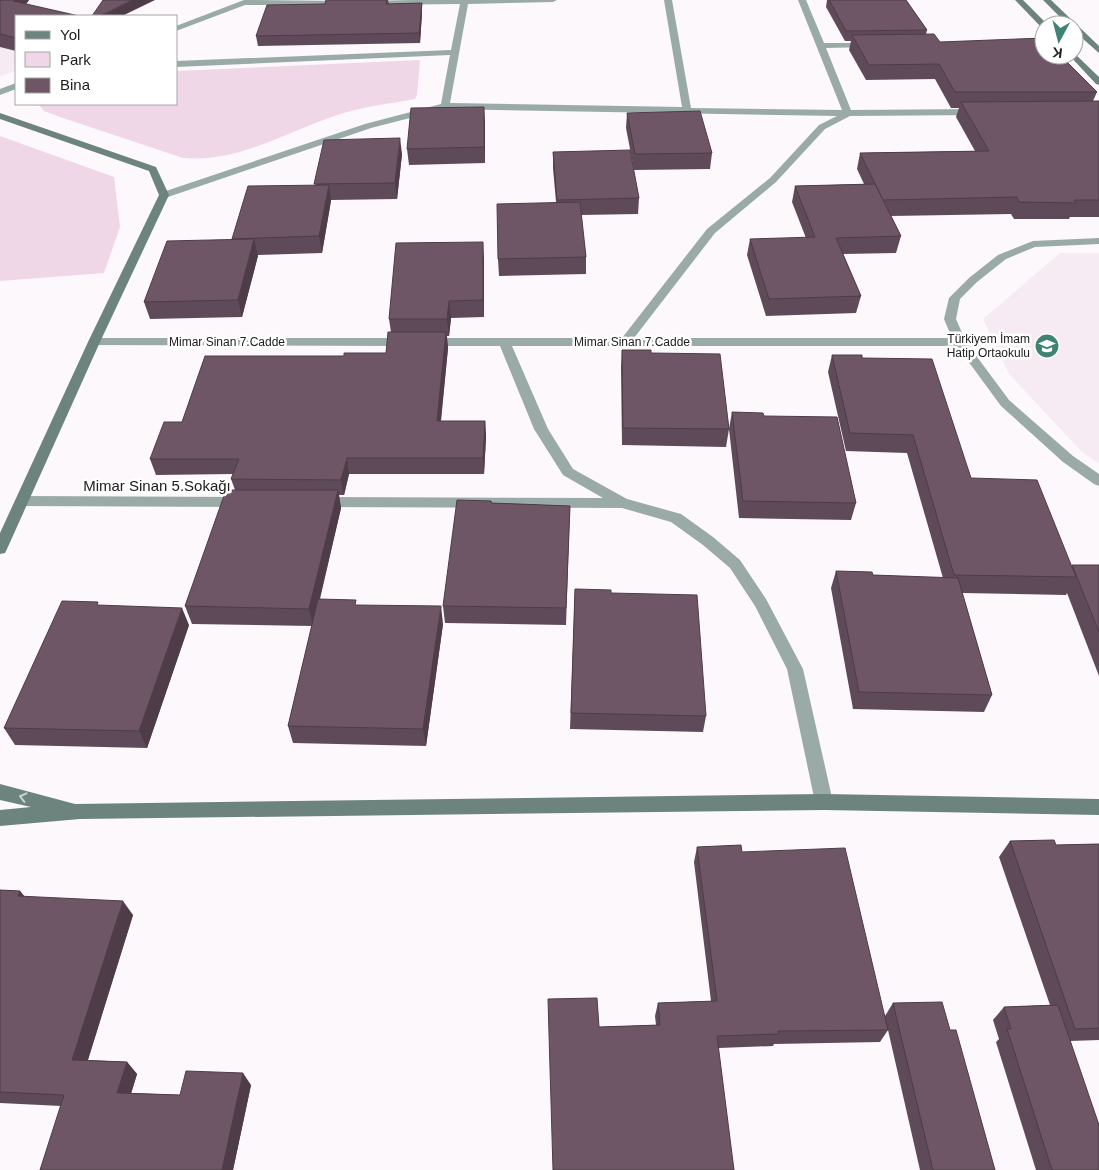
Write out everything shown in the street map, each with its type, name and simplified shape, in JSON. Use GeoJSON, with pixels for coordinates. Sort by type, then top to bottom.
{"type":"FeatureCollection","features":[{"type":"Feature","properties":{"kind":"street"},"geometry":{"type":"LineString","coordinates":[[178,28],[249,2],[553,0]]}},
{"type":"Feature","properties":{"kind":"street"},"geometry":{"type":"LineString","coordinates":[[668,0],[688,110]]}},
{"type":"Feature","properties":{"kind":"street"},"geometry":{"type":"LineString","coordinates":[[802,0],[848,113]]}},
{"type":"Feature","properties":{"kind":"street"},"geometry":{"type":"LineString","coordinates":[[1020,0],[1034,15]]}},
{"type":"Feature","properties":{"kind":"street"},"geometry":{"type":"LineString","coordinates":[[1047,0],[1062,15]]}},
{"type":"Feature","properties":{"kind":"street"},"geometry":{"type":"LineString","coordinates":[[445,106],[464,2]]}},
{"type":"Feature","properties":{"kind":"street"},"geometry":{"type":"LineString","coordinates":[[1084,37],[1099,51]]}},
{"type":"Feature","properties":{"kind":"street"},"geometry":{"type":"LineString","coordinates":[[821,46],[878,45]]}},
{"type":"Feature","properties":{"kind":"street"},"geometry":{"type":"LineString","coordinates":[[178,64],[456,52]]}},
{"type":"Feature","properties":{"kind":"street"},"geometry":{"type":"LineString","coordinates":[[1083,65],[1099,82]]}},
{"type":"Feature","properties":{"kind":"street"},"geometry":{"type":"LineString","coordinates":[[0,92],[15,86]]}},
{"type":"Feature","properties":{"kind":"street"},"geometry":{"type":"LineString","coordinates":[[0,549],[94,342],[164,195],[368,126],[445,106],[848,113],[993,112]]}},
{"type":"Feature","properties":{"kind":"street"},"geometry":{"type":"LineString","coordinates":[[625,342],[711,231],[773,180],[822,127],[848,113]]}},
{"type":"Feature","properties":{"kind":"street"},"geometry":{"type":"LineString","coordinates":[[0,116],[153,169],[164,195]]}},
{"type":"Feature","properties":{"kind":"street"},"geometry":{"type":"LineString","coordinates":[[1099,241],[1033,244],[1002,258],[973,280],[955,298],[950,319],[960,342],[1005,404],[1068,459],[1099,481]]}},
{"type":"Feature","properties":{"kind":"street","name":"Mimar Sinan 7.Cadde"},"geometry":{"type":"LineString","coordinates":[[94,342],[960,342]]}},
{"type":"Feature","properties":{"kind":"street"},"geometry":{"type":"LineString","coordinates":[[504,342],[541,429],[568,472],[622,503],[676,518],[708,541],[735,564],[761,603],[795,669],[824,802]]}},
{"type":"Feature","properties":{"kind":"street","name":"Mimar Sinan 5.Sokağı"},"geometry":{"type":"LineString","coordinates":[[22,501],[252,502]]}},
{"type":"Feature","properties":{"kind":"street"},"geometry":{"type":"LineString","coordinates":[[312,502],[622,503]]}},
{"type":"Feature","properties":{"kind":"street"},"geometry":{"type":"LineString","coordinates":[[0,792],[80,811]]}},
{"type":"Feature","properties":{"kind":"street"},"geometry":{"type":"LineString","coordinates":[[0,818],[80,811],[824,802],[1099,807]]}},
{"type":"Feature","properties":{"kind":"shaded area"},"geometry":{"type":"Polygon","coordinates":[[[0,0],[15,0],[79,15],[15,15],[15,71],[0,76],[0,0]]]}},
{"type":"Feature","properties":{"kind":"shaded area","name":"Türkiyem İmam Hatip Ortaokulu"},"geometry":{"type":"Polygon","coordinates":[[[1060,253],[1099,253],[1099,464],[1081,451],[1009,374],[983,319],[1060,253]]]}},
{"type":"Feature","properties":{"kind":"green space"},"geometry":{"type":"Polygon","coordinates":[[[420,60],[415,99],[347,112],[246,150],[205,158],[183,158],[60,117],[44,111],[39,105],[178,105],[178,71],[420,60]]]}},
{"type":"Feature","properties":{"kind":"green space"},"geometry":{"type":"Polygon","coordinates":[[[0,136],[114,177],[120,227],[104,273],[0,281],[0,136]]]}},
{"type":"Feature","properties":{"kind":"building"},"geometry":{"type":"Polygon","coordinates":[[[0,0],[14,0],[75,15],[15,15],[15,38],[0,34],[0,0]]]}},
{"type":"Feature","properties":{"kind":"building"},"geometry":{"type":"Polygon","coordinates":[[[103,0],[132,0],[102,15],[93,15],[103,0]]]}},
{"type":"Feature","properties":{"kind":"building"},"geometry":{"type":"Polygon","coordinates":[[[326,0],[387,0],[386,4],[422,3],[419,33],[256,36],[267,5],[325,4],[326,0]]]}},
{"type":"Feature","properties":{"kind":"building"},"geometry":{"type":"Polygon","coordinates":[[[829,0],[906,0],[927,30],[846,31],[829,0]]]}},
{"type":"Feature","properties":{"kind":"building"},"geometry":{"type":"Polygon","coordinates":[[[934,34],[940,42],[1034,38],[1034,65],[1070,65],[1097,92],[955,92],[939,64],[869,65],[852,35],[934,34]]]}},
{"type":"Feature","properties":{"kind":"building"},"geometry":{"type":"Polygon","coordinates":[[[1099,101],[1099,200],[1074,200],[1076,203],[1019,202],[1017,197],[883,200],[860,153],[989,151],[961,102],[1099,101]]]}},
{"type":"Feature","properties":{"kind":"building"},"geometry":{"type":"Polygon","coordinates":[[[484,107],[484,147],[407,149],[411,108],[484,107]]]}},
{"type":"Feature","properties":{"kind":"building"},"geometry":{"type":"Polygon","coordinates":[[[700,111],[712,153],[635,154],[627,113],[700,111]]]}},
{"type":"Feature","properties":{"kind":"building"},"geometry":{"type":"Polygon","coordinates":[[[400,138],[395,183],[314,184],[324,140],[400,138]]]}},
{"type":"Feature","properties":{"kind":"building"},"geometry":{"type":"Polygon","coordinates":[[[630,150],[639,198],[557,200],[553,152],[630,150]]]}},
{"type":"Feature","properties":{"kind":"building"},"geometry":{"type":"Polygon","coordinates":[[[875,184],[901,236],[836,238],[861,296],[769,299],[750,239],[815,237],[795,186],[875,184]]]}},
{"type":"Feature","properties":{"kind":"building"},"geometry":{"type":"Polygon","coordinates":[[[329,185],[319,236],[232,239],[248,186],[329,185]]]}},
{"type":"Feature","properties":{"kind":"building"},"geometry":{"type":"Polygon","coordinates":[[[580,202],[586,257],[498,259],[497,204],[580,202]]]}},
{"type":"Feature","properties":{"kind":"building"},"geometry":{"type":"Polygon","coordinates":[[[254,239],[238,300],[144,302],[167,241],[254,239]]]}},
{"type":"Feature","properties":{"kind":"building"},"geometry":{"type":"Polygon","coordinates":[[[483,242],[483,300],[449,301],[447,319],[389,319],[396,243],[483,242]]]}},
{"type":"Feature","properties":{"kind":"building"},"geometry":{"type":"Polygon","coordinates":[[[388,332],[446,332],[437,421],[485,421],[483,458],[347,458],[341,480],[231,479],[239,459],[150,459],[164,422],[182,422],[205,356],[344,356],[344,353],[386,353],[388,332]]]}},
{"type":"Feature","properties":{"kind":"building"},"geometry":{"type":"Polygon","coordinates":[[[622,350],[651,350],[651,353],[720,354],[729,429],[623,428],[622,350]]]}},
{"type":"Feature","properties":{"kind":"building"},"geometry":{"type":"Polygon","coordinates":[[[832,355],[862,355],[862,358],[932,359],[971,478],[1037,480],[1076,577],[954,575],[913,435],[850,433],[832,355]]]}},
{"type":"Feature","properties":{"kind":"building"},"geometry":{"type":"Polygon","coordinates":[[[732,412],[763,413],[764,416],[837,417],[856,503],[743,501],[732,412]]]}},
{"type":"Feature","properties":{"kind":"building"},"geometry":{"type":"Polygon","coordinates":[[[226,490],[338,490],[309,609],[185,606],[226,490]]]}},
{"type":"Feature","properties":{"kind":"building"},"geometry":{"type":"Polygon","coordinates":[[[457,500],[570,506],[566,608],[443,606],[457,500]]]}},
{"type":"Feature","properties":{"kind":"building"},"geometry":{"type":"Polygon","coordinates":[[[1072,565],[1099,565],[1099,632],[1072,565]]]}},
{"type":"Feature","properties":{"kind":"building"},"geometry":{"type":"Polygon","coordinates":[[[836,571],[872,572],[873,575],[958,578],[992,695],[859,692],[836,571]]]}},
{"type":"Feature","properties":{"kind":"building"},"geometry":{"type":"Polygon","coordinates":[[[575,589],[611,590],[611,593],[697,595],[706,716],[571,713],[575,589]]]}},
{"type":"Feature","properties":{"kind":"building"},"geometry":{"type":"Polygon","coordinates":[[[318,599],[356,600],[355,605],[441,606],[423,729],[288,726],[318,599]]]}},
{"type":"Feature","properties":{"kind":"building"},"geometry":{"type":"Polygon","coordinates":[[[62,601],[98,602],[97,605],[182,608],[139,731],[4,728],[62,601]]]}},
{"type":"Feature","properties":{"kind":"building"},"geometry":{"type":"Polygon","coordinates":[[[1054,840],[1056,845],[1099,844],[1099,1028],[1075,1029],[1010,841],[1054,840]]]}},
{"type":"Feature","properties":{"kind":"building"},"geometry":{"type":"Polygon","coordinates":[[[741,845],[742,852],[845,848],[888,1030],[778,1031],[779,1034],[717,1036],[734,1170],[553,1170],[548,999],[597,998],[599,1027],[660,1025],[658,1003],[717,1001],[697,847],[741,845]]]}},
{"type":"Feature","properties":{"kind":"building"},"geometry":{"type":"Polygon","coordinates":[[[0,890],[20,891],[18,896],[123,901],[72,1060],[127,1062],[117,1093],[180,1095],[186,1071],[243,1073],[222,1170],[40,1170],[64,1095],[0,1092],[0,890]]]}},
{"type":"Feature","properties":{"kind":"building"},"geometry":{"type":"Polygon","coordinates":[[[942,1002],[950,1030],[956,1030],[995,1170],[933,1170],[893,1003],[942,1002]]]}},
{"type":"Feature","properties":{"kind":"building"},"geometry":{"type":"Polygon","coordinates":[[[1058,1005],[1099,1125],[1099,1170],[1052,1170],[1007,1029],[1011,1029],[1004,1007],[1058,1005]]]}},
{"type":"Feature","properties":{"kind":"place","name":"Türkiyem İmam Hatip Ortaokulu"},"geometry":{"type":"Point","coordinates":[1047,346]}}]}
